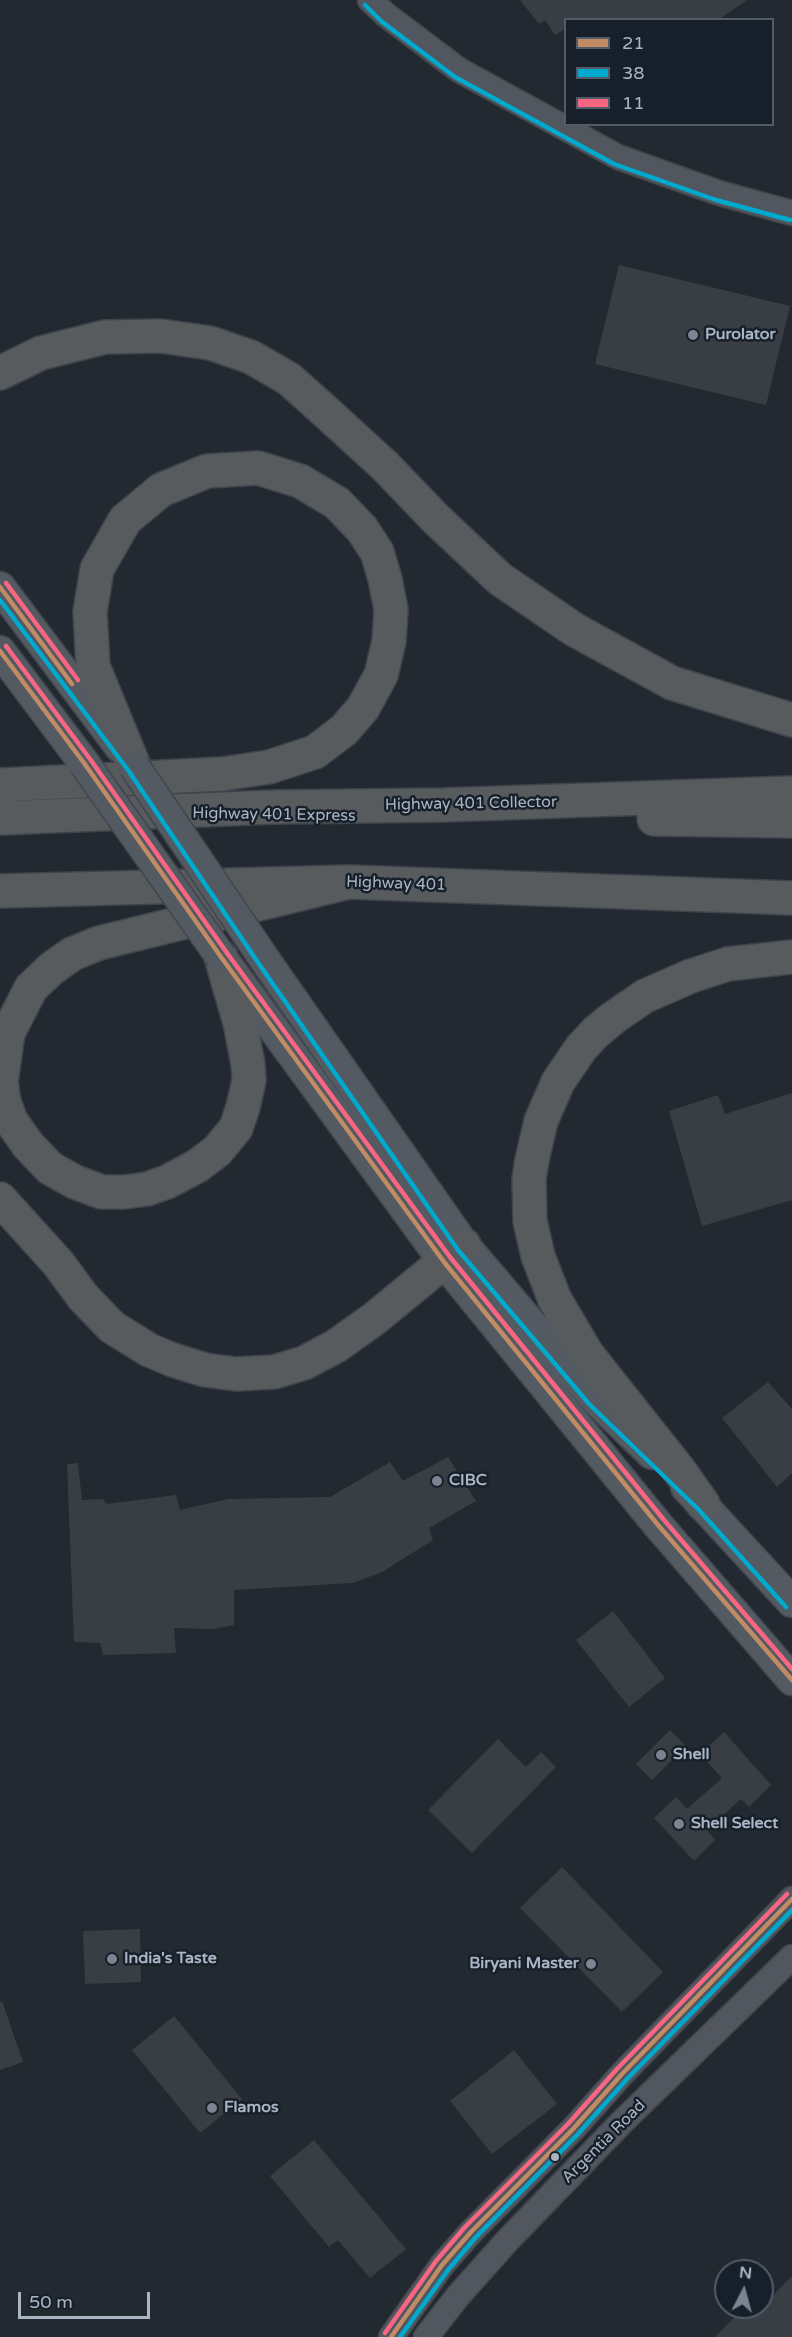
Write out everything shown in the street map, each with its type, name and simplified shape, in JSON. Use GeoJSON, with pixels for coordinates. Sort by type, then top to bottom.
{"type":"FeatureCollection","features":[{"type":"Feature","properties":{"kind":"highway"},"geometry":{"type":"LineString","coordinates":[[0,373],[41,353],[105,337],[171,337],[210,343],[251,357],[289,379],[386,466],[437,520],[500,579],[575,630],[672,683],[792,720]]}},
{"type":"Feature","properties":{"kind":"highway"},"geometry":{"type":"LineString","coordinates":[[0,785],[222,774],[269,767],[315,752],[344,730],[363,708],[381,675],[389,641],[391,609],[377,552],[362,529],[337,503],[300,480],[258,468],[207,471],[161,490],[125,520],[97,569],[90,612],[93,666],[134,766]]}},
{"type":"Feature","properties":{"kind":"highway","name":"Highway 401 Collector"},"geometry":{"type":"LineString","coordinates":[[151,813],[274,807],[466,805],[792,793]]}},
{"type":"Feature","properties":{"kind":"highway"},"geometry":{"type":"LineString","coordinates":[[0,818],[151,813]]}},
{"type":"Feature","properties":{"kind":"highway","name":"Highway 401 Express"},"geometry":{"type":"LineString","coordinates":[[151,813],[792,821]]}},
{"type":"Feature","properties":{"kind":"highway"},"geometry":{"type":"LineString","coordinates":[[221,957],[240,1023],[249,1080],[236,1128],[218,1151],[197,1166],[166,1182],[147,1189],[124,1192],[102,1192],[75,1182],[50,1168],[28,1145],[11,1121],[4,1102],[1,1082],[8,1033],[31,988],[72,954],[99,943],[350,882]]}},
{"type":"Feature","properties":{"kind":"highway","name":"Highway 401"},"geometry":{"type":"LineString","coordinates":[[0,891],[350,882],[792,898]]}},
{"type":"Feature","properties":{"kind":"highway"},"geometry":{"type":"LineString","coordinates":[[703,1504],[679,1470],[577,1341],[555,1300],[541,1267],[532,1232],[529,1199],[532,1160],[541,1121],[558,1082],[581,1048],[613,1018],[645,996],[691,976],[728,964],[792,957]]}},
{"type":"Feature","properties":{"kind":"highway"},"geometry":{"type":"LineString","coordinates":[[0,1199],[58,1263],[83,1298],[112,1327],[149,1350],[173,1360],[236,1374],[274,1372],[304,1364],[336,1346],[374,1319],[454,1253]]}},
{"type":"Feature","properties":{"kind":"main road"},"geometry":{"type":"LineString","coordinates":[[0,586],[134,766],[265,960],[454,1253],[596,1400],[703,1504],[792,1602]]}},
{"type":"Feature","properties":{"kind":"main road"},"geometry":{"type":"LineString","coordinates":[[0,651],[84,763],[221,957],[454,1253],[651,1516],[792,1680]]}},
{"type":"Feature","properties":{"kind":"street"},"geometry":{"type":"LineString","coordinates":[[370,0],[386,15],[459,69],[618,158],[719,193],[792,213]]}},
{"type":"Feature","properties":{"kind":"street","name":"Argentia Road"},"geometry":{"type":"LineString","coordinates":[[391,2337],[442,2265],[471,2232],[792,1899]]}},
{"type":"Feature","properties":{"kind":"street","name":"Argentia Road"},"geometry":{"type":"LineString","coordinates":[[426,2337],[458,2296],[507,2241],[624,2121],[792,1957]]}},
{"type":"Feature","properties":{"kind":"building"},"geometry":{"type":"Polygon","coordinates":[[[520,0],[747,0],[721,18],[564,18],[564,30],[555,35],[545,20],[539,24],[520,0]]]}},
{"type":"Feature","properties":{"kind":"building","name":"Purolator"},"geometry":{"type":"Polygon","coordinates":[[[619,265],[790,306],[766,405],[595,364],[619,265]]]}},
{"type":"Feature","properties":{"kind":"building"},"geometry":{"type":"Polygon","coordinates":[[[792,1093],[792,1200],[702,1226],[669,1111],[718,1095],[725,1114],[792,1093]]]}},
{"type":"Feature","properties":{"kind":"building"},"geometry":{"type":"Polygon","coordinates":[[[768,1382],[792,1409],[792,1473],[777,1487],[722,1418],[768,1382]]]}},
{"type":"Feature","properties":{"kind":"building"},"geometry":{"type":"Polygon","coordinates":[[[448,1457],[476,1501],[429,1528],[433,1540],[382,1572],[353,1583],[234,1590],[234,1625],[213,1629],[174,1628],[176,1653],[103,1655],[100,1643],[74,1642],[67,1464],[78,1463],[82,1500],[103,1499],[107,1504],[176,1495],[180,1510],[228,1499],[330,1497],[390,1462],[403,1481],[448,1457]]]}},
{"type":"Feature","properties":{"kind":"building"},"geometry":{"type":"Polygon","coordinates":[[[613,1611],[665,1678],[629,1707],[576,1640],[613,1611]]]}},
{"type":"Feature","properties":{"kind":"building","name":"Shell"},"geometry":{"type":"Polygon","coordinates":[[[670,1730],[686,1746],[652,1780],[636,1764],[670,1730]]]}},
{"type":"Feature","properties":{"kind":"building","name":"Shell"},"geometry":{"type":"Polygon","coordinates":[[[724,1732],[771,1785],[749,1807],[741,1799],[707,1830],[715,1840],[694,1861],[654,1818],[676,1797],[687,1809],[722,1778],[700,1754],[724,1732]]]}},
{"type":"Feature","properties":{"kind":"building"},"geometry":{"type":"Polygon","coordinates":[[[498,1739],[526,1767],[541,1752],[556,1767],[472,1853],[428,1810],[498,1739]]]}},
{"type":"Feature","properties":{"kind":"building"},"geometry":{"type":"Polygon","coordinates":[[[562,1867],[663,1972],[622,2012],[520,1908],[562,1867]]]}},
{"type":"Feature","properties":{"kind":"building"},"geometry":{"type":"Polygon","coordinates":[[[140,1929],[141,1982],[85,1984],[83,1931],[140,1929]]]}},
{"type":"Feature","properties":{"kind":"building"},"geometry":{"type":"Polygon","coordinates":[[[2,2001],[23,2062],[0,2070],[0,2002],[2,2001]]]}},
{"type":"Feature","properties":{"kind":"building"},"geometry":{"type":"Polygon","coordinates":[[[174,2016],[242,2099],[200,2133],[132,2050],[174,2016]]]}},
{"type":"Feature","properties":{"kind":"building"},"geometry":{"type":"Polygon","coordinates":[[[514,2050],[557,2104],[492,2154],[450,2101],[514,2050]]]}},
{"type":"Feature","properties":{"kind":"building"},"geometry":{"type":"Polygon","coordinates":[[[314,2140],[406,2249],[370,2278],[338,2240],[329,2247],[270,2176],[314,2140]]]}},
{"type":"Feature","properties":{"kind":"building"},"geometry":{"type":"Polygon","coordinates":[[[792,2276],[792,2337],[715,2337],[732,2319],[774,2319],[774,2294],[792,2276]]]}},
{"type":"Feature","properties":{"kind":"transit line","name":"38"},"geometry":{"type":"LineString","coordinates":[[365,5],[381,21],[455,77],[614,164],[716,200],[790,220]]}},
{"type":"Feature","properties":{"kind":"transit line","name":"11"},"geometry":{"type":"LineString","coordinates":[[6,583],[78,680]]}},
{"type":"Feature","properties":{"kind":"transit line","name":"21"},"geometry":{"type":"LineString","coordinates":[[0,587],[72,684]]}},
{"type":"Feature","properties":{"kind":"transit line","name":"38"},"geometry":{"type":"LineString","coordinates":[[0,600],[128,770],[259,964],[458,1250],[590,1405],[698,1509],[786,1607]]}},
{"type":"Feature","properties":{"kind":"transit line","name":"11"},"geometry":{"type":"LineString","coordinates":[[6,646],[450,1257],[664,1520],[792,1669]]}},
{"type":"Feature","properties":{"kind":"transit line","name":"21"},"geometry":{"type":"LineString","coordinates":[[0,651],[84,763],[221,957],[444,1262],[658,1525],[792,1680]]}},
{"type":"Feature","properties":{"kind":"transit line","name":"11"},"geometry":{"type":"LineString","coordinates":[[385,2333],[436,2261],[465,2227],[568,2124],[617,2069],[787,1894]]}},
{"type":"Feature","properties":{"kind":"transit line","name":"21"},"geometry":{"type":"LineString","coordinates":[[391,2337],[442,2265],[471,2232],[573,2129],[622,2074],[792,1899]]}},
{"type":"Feature","properties":{"kind":"transit line","name":"38"},"geometry":{"type":"LineString","coordinates":[[400,2337],[448,2270],[476,2237],[792,1910]]}},
{"type":"Feature","properties":{"kind":"place","name":"Purolator"},"geometry":{"type":"Point","coordinates":[693,335]}},
{"type":"Feature","properties":{"kind":"place","name":"CIBC"},"geometry":{"type":"Point","coordinates":[437,1481]}},
{"type":"Feature","properties":{"kind":"place","name":"Shell"},"geometry":{"type":"Point","coordinates":[661,1755]}},
{"type":"Feature","properties":{"kind":"place","name":"Shell Select"},"geometry":{"type":"Point","coordinates":[679,1824]}},
{"type":"Feature","properties":{"kind":"place","name":"India's Taste"},"geometry":{"type":"Point","coordinates":[112,1959]}},
{"type":"Feature","properties":{"kind":"place","name":"Biryani Master"},"geometry":{"type":"Point","coordinates":[591,1964]}},
{"type":"Feature","properties":{"kind":"place","name":"Flamos"},"geometry":{"type":"Point","coordinates":[212,2108]}}]}
